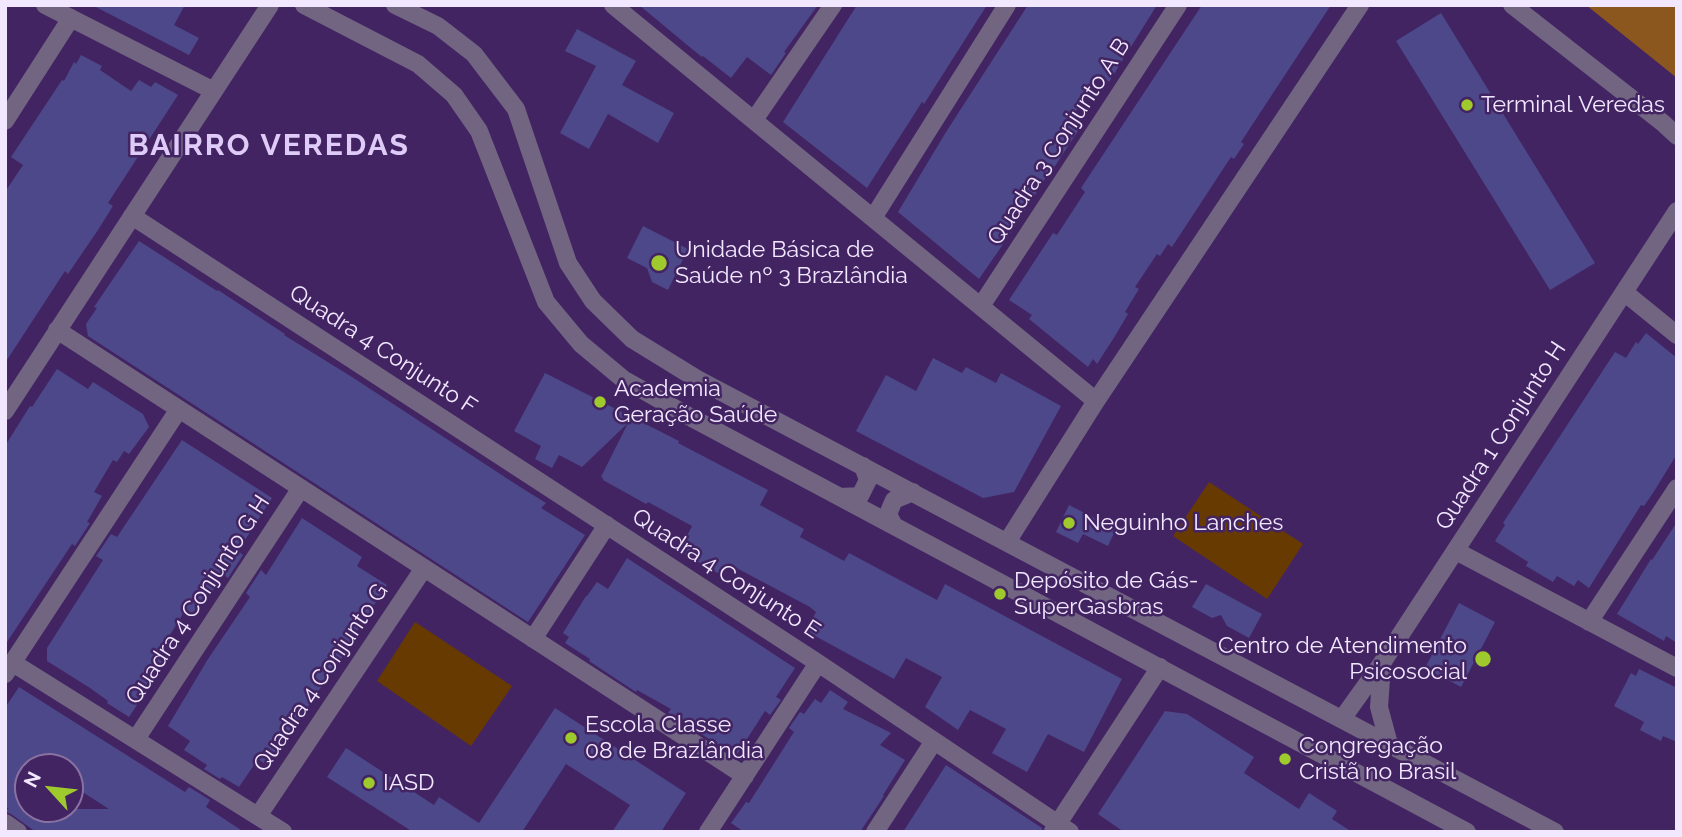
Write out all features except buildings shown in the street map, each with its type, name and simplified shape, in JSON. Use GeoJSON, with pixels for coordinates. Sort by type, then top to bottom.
{"type":"FeatureCollection","features":[{"type":"Feature","properties":{"kind":"street"},"geometry":{"type":"LineString","coordinates":[[45,5],[214,91]]}},
{"type":"Feature","properties":{"kind":"street"},"geometry":{"type":"LineString","coordinates":[[5,411],[270,5]]}},
{"type":"Feature","properties":{"kind":"street"},"geometry":{"type":"LineString","coordinates":[[304,5],[418,64],[454,95],[479,131],[546,302],[581,344],[623,379],[840,498],[1467,832]]}},
{"type":"Feature","properties":{"kind":"street"},"geometry":{"type":"LineString","coordinates":[[394,5],[438,26],[474,54],[516,109],[568,263],[593,301],[632,339],[697,379],[1555,832]]}},
{"type":"Feature","properties":{"kind":"street"},"geometry":{"type":"LineString","coordinates":[[613,5],[1096,401]]}},
{"type":"Feature","properties":{"kind":"street"},"geometry":{"type":"LineString","coordinates":[[754,120],[833,5]]}},
{"type":"Feature","properties":{"kind":"street"},"geometry":{"type":"LineString","coordinates":[[873,218],[1007,5]]}},
{"type":"Feature","properties":{"kind":"street","name":"Quadra 3 Conjunto A B"},"geometry":{"type":"LineString","coordinates":[[981,306],[1178,5]]}},
{"type":"Feature","properties":{"kind":"street"},"geometry":{"type":"LineString","coordinates":[[1007,542],[1096,401],[1360,5]]}},
{"type":"Feature","properties":{"kind":"street"},"geometry":{"type":"LineString","coordinates":[[1512,5],[1677,136]]}},
{"type":"Feature","properties":{"kind":"street"},"geometry":{"type":"LineString","coordinates":[[5,121],[71,18]]}},
{"type":"Feature","properties":{"kind":"street","name":"Quadra 1 Conjunto H"},"geometry":{"type":"LineString","coordinates":[[1677,211],[1456,551],[1677,668]]}},
{"type":"Feature","properties":{"kind":"street","name":"Quadra 4 Conjunto F"},"geometry":{"type":"LineString","coordinates":[[132,215],[607,525]]}},
{"type":"Feature","properties":{"kind":"street"},"geometry":{"type":"LineString","coordinates":[[1624,292],[1677,335]]}},
{"type":"Feature","properties":{"kind":"street"},"geometry":{"type":"LineString","coordinates":[[57,330],[745,776]]}},
{"type":"Feature","properties":{"kind":"street"},"geometry":{"type":"LineString","coordinates":[[179,409],[9,668],[136,739],[283,832]]}},
{"type":"Feature","properties":{"kind":"street"},"geometry":{"type":"LineString","coordinates":[[840,498],[860,496],[868,481],[863,466]]}},
{"type":"Feature","properties":{"kind":"street","name":"Quadra 4 Conjunto G H"},"geometry":{"type":"LineString","coordinates":[[136,739],[301,488]]}},
{"type":"Feature","properties":{"kind":"street"},"geometry":{"type":"LineString","coordinates":[[1589,622],[1677,488]]}},
{"type":"Feature","properties":{"kind":"street"},"geometry":{"type":"LineString","coordinates":[[894,526],[888,514],[894,500],[912,492]]}},
{"type":"Feature","properties":{"kind":"street"},"geometry":{"type":"LineString","coordinates":[[533,639],[607,525]]}},
{"type":"Feature","properties":{"kind":"street","name":"Quadra 4 Conjunto E"},"geometry":{"type":"LineString","coordinates":[[607,525],[818,663],[1060,829]]}},
{"type":"Feature","properties":{"kind":"street"},"geometry":{"type":"LineString","coordinates":[[1342,719],[1456,551]]}},
{"type":"Feature","properties":{"kind":"street","name":"Quadra 4 Conjunto G"},"geometry":{"type":"LineString","coordinates":[[258,816],[424,568]]}},
{"type":"Feature","properties":{"kind":"street"},"geometry":{"type":"LineString","coordinates":[[708,832],[818,663]]}},
{"type":"Feature","properties":{"kind":"street"},"geometry":{"type":"LineString","coordinates":[[1382,663],[1378,708],[1389,744]]}},
{"type":"Feature","properties":{"kind":"street"},"geometry":{"type":"LineString","coordinates":[[1060,829],[1160,667]]}},
{"type":"Feature","properties":{"kind":"street"},"geometry":{"type":"LineString","coordinates":[[875,832],[934,741]]}},
{"type":"Feature","properties":{"kind":"street"},"geometry":{"type":"LineString","coordinates":[[5,823],[18,832]]}},
{"type":"Feature","properties":{"kind":"shaded area"},"geometry":{"type":"Polygon","coordinates":[[[1586,5],[1677,5],[1677,78],[1586,5]]]}},
{"type":"Feature","properties":{"kind":"shaded area"},"geometry":{"type":"Polygon","coordinates":[[[1209,482],[1303,544],[1267,599],[1173,536],[1209,482]]]}},
{"type":"Feature","properties":{"kind":"shaded area"},"geometry":{"type":"Polygon","coordinates":[[[415,622],[512,686],[471,746],[377,681],[415,622]]]}},
{"type":"Feature","properties":{"kind":"place","name":"Terminal Veredas"},"geometry":{"type":"Point","coordinates":[1467,105]}},
{"type":"Feature","properties":{"kind":"place","name":"Unidade Básica de Saúde nº 3 Brazlândia"},"geometry":{"type":"Point","coordinates":[659,263]}},
{"type":"Feature","properties":{"kind":"place","name":"Academia Geração Saúde"},"geometry":{"type":"Point","coordinates":[600,402]}},
{"type":"Feature","properties":{"kind":"place","name":"Neguinho Lanches"},"geometry":{"type":"Point","coordinates":[1069,523]}},
{"type":"Feature","properties":{"kind":"place","name":"Depósito de Gás- SuperGasbras"},"geometry":{"type":"Point","coordinates":[1000,594]}},
{"type":"Feature","properties":{"kind":"place","name":"Centro de Atendimento Psicosocial"},"geometry":{"type":"Point","coordinates":[1483,659]}},
{"type":"Feature","properties":{"kind":"place","name":"Escola Classe 08 de Brazlândia"},"geometry":{"type":"Point","coordinates":[571,738]}},
{"type":"Feature","properties":{"kind":"place","name":"Congregação Cristã no Brasil"},"geometry":{"type":"Point","coordinates":[1285,759]}},
{"type":"Feature","properties":{"kind":"place","name":"IASD"},"geometry":{"type":"Point","coordinates":[369,783]}},
{"type":"Feature","properties":{"kind":"district","name":"BAIRRO VEREDAS"},"geometry":{"type":"Point","coordinates":[269,146]}}]}
